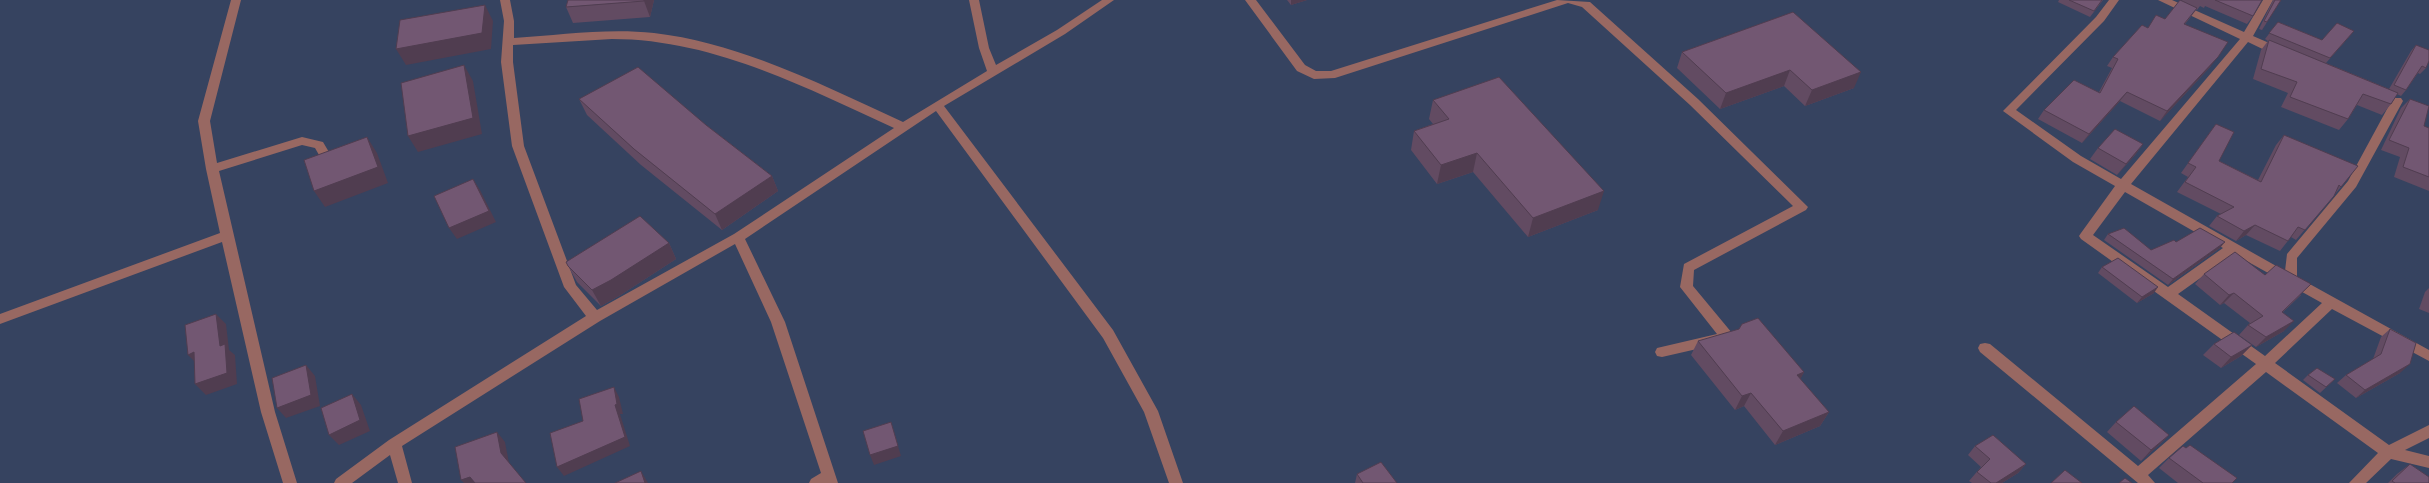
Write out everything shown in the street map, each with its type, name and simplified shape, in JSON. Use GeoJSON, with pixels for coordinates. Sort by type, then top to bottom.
{"type":"FeatureCollection","features":[{"type":"Feature","properties":{"kind":"street"},"geometry":{"type":"LineString","coordinates":[[236,0],[204,121],[212,169],[268,412],[290,483]]}},
{"type":"Feature","properties":{"kind":"street"},"geometry":{"type":"LineString","coordinates":[[505,0],[509,21],[507,62],[518,146],[570,287],[595,317]]}},
{"type":"Feature","properties":{"kind":"street"},"geometry":{"type":"LineString","coordinates":[[974,0],[984,48],[993,72]]}},
{"type":"Feature","properties":{"kind":"street"},"geometry":{"type":"LineString","coordinates":[[341,483],[394,444],[595,317],[738,237],[937,105],[1061,32],[1109,0]]}},
{"type":"Feature","properties":{"kind":"street"},"geometry":{"type":"LineString","coordinates":[[1250,0],[1301,68],[1314,75],[1331,75],[1568,0],[1586,4],[1694,102],[1802,208],[1688,267],[1686,287],[1727,337],[1662,352]]}},
{"type":"Feature","properties":{"kind":"street"},"geometry":{"type":"LineString","coordinates":[[2114,0],[2100,19],[2009,111],[2077,159],[2429,356]]}},
{"type":"Feature","properties":{"kind":"street"},"geometry":{"type":"LineString","coordinates":[[2163,0],[2246,38],[2291,56]]}},
{"type":"Feature","properties":{"kind":"street"},"geometry":{"type":"LineString","coordinates":[[2268,0],[2246,38],[2123,185],[2085,236],[2169,293],[2265,365],[2388,452],[2429,462]]}},
{"type":"Feature","properties":{"kind":"street"},"geometry":{"type":"LineString","coordinates":[[508,42],[625,36],[669,39],[745,60],[792,76],[903,127]]}},
{"type":"Feature","properties":{"kind":"street"},"geometry":{"type":"LineString","coordinates":[[2292,281],[2291,257],[2352,184],[2397,101]]}},
{"type":"Feature","properties":{"kind":"street"},"geometry":{"type":"LineString","coordinates":[[937,105],[1108,334],[1151,411],[1176,483]]}},
{"type":"Feature","properties":{"kind":"street"},"geometry":{"type":"LineString","coordinates":[[212,169],[302,142],[319,145],[330,164]]}},
{"type":"Feature","properties":{"kind":"street"},"geometry":{"type":"LineString","coordinates":[[0,319],[227,235]]}},
{"type":"Feature","properties":{"kind":"street"},"geometry":{"type":"LineString","coordinates":[[738,237],[778,322],[830,480],[816,483]]}},
{"type":"Feature","properties":{"kind":"street"},"geometry":{"type":"LineString","coordinates":[[2169,293],[2233,248]]}},
{"type":"Feature","properties":{"kind":"street"},"geometry":{"type":"LineString","coordinates":[[1985,348],[2143,479],[2330,302]]}},
{"type":"Feature","properties":{"kind":"street"},"geometry":{"type":"LineString","coordinates":[[2356,483],[2388,452],[2429,431]]}},
{"type":"Feature","properties":{"kind":"street"},"geometry":{"type":"LineString","coordinates":[[394,444],[405,483]]}},
{"type":"Feature","properties":{"kind":"building"},"geometry":{"type":"Polygon","coordinates":[[[568,0],[644,0],[644,1],[566,7],[568,0]]]}},
{"type":"Feature","properties":{"kind":"building"},"geometry":{"type":"Polygon","coordinates":[[[2069,0],[2102,0],[2094,11],[2069,0]]]}},
{"type":"Feature","properties":{"kind":"building"},"geometry":{"type":"Polygon","coordinates":[[[2180,0],[2197,8],[2184,24],[2228,42],[2218,57],[2167,111],[2127,92],[2089,134],[2044,110],[2074,80],[2100,93],[2118,59],[2113,57],[2142,25],[2148,28],[2156,15],[2165,19],[2180,0]]]}},
{"type":"Feature","properties":{"kind":"building"},"geometry":{"type":"Polygon","coordinates":[[[2215,0],[2262,0],[2253,16],[2215,0]]]}},
{"type":"Feature","properties":{"kind":"building"},"geometry":{"type":"Polygon","coordinates":[[[2275,0],[2281,0],[2267,22],[2264,21],[2275,0]]]}},
{"type":"Feature","properties":{"kind":"building"},"geometry":{"type":"Polygon","coordinates":[[[485,5],[482,33],[396,49],[400,20],[485,5]]]}},
{"type":"Feature","properties":{"kind":"building"},"geometry":{"type":"Polygon","coordinates":[[[1793,12],[1861,72],[1812,90],[1790,70],[1726,93],[1682,52],[1793,12]]]}},
{"type":"Feature","properties":{"kind":"building"},"geometry":{"type":"Polygon","coordinates":[[[2278,22],[2322,40],[2337,23],[2354,31],[2330,58],[2269,33],[2278,22]]]}},
{"type":"Feature","properties":{"kind":"building"},"geometry":{"type":"Polygon","coordinates":[[[2269,40],[2398,93],[2391,104],[2363,94],[2348,119],[2290,97],[2297,82],[2261,69],[2269,40]]]}},
{"type":"Feature","properties":{"kind":"building"},"geometry":{"type":"Polygon","coordinates":[[[2416,45],[2429,50],[2429,61],[2426,68],[2422,66],[2406,90],[2394,85],[2416,45]]]}},
{"type":"Feature","properties":{"kind":"building"},"geometry":{"type":"Polygon","coordinates":[[[464,65],[473,118],[408,136],[401,83],[464,65]]]}},
{"type":"Feature","properties":{"kind":"building"},"geometry":{"type":"Polygon","coordinates":[[[638,67],[706,125],[772,176],[715,214],[634,149],[579,99],[638,67]]]}},
{"type":"Feature","properties":{"kind":"building"},"geometry":{"type":"Polygon","coordinates":[[[1499,77],[1604,191],[1533,218],[1477,153],[1441,165],[1414,131],[1449,119],[1433,100],[1499,77]]]}},
{"type":"Feature","properties":{"kind":"building"},"geometry":{"type":"Polygon","coordinates":[[[2410,99],[2429,106],[2424,126],[2429,128],[2429,177],[2403,167],[2409,148],[2389,140],[2410,99]]]}},
{"type":"Feature","properties":{"kind":"building"},"geometry":{"type":"Polygon","coordinates":[[[2216,124],[2234,132],[2219,161],[2261,182],[2284,135],[2358,166],[2341,187],[2339,185],[2334,196],[2305,230],[2298,227],[2288,241],[2255,225],[2244,231],[2217,216],[2234,207],[2185,182],[2196,167],[2188,163],[2216,124]]]}},
{"type":"Feature","properties":{"kind":"building"},"geometry":{"type":"Polygon","coordinates":[[[2115,129],[2143,144],[2126,164],[2098,148],[2115,129]]]}},
{"type":"Feature","properties":{"kind":"building"},"geometry":{"type":"Polygon","coordinates":[[[367,137],[378,167],[314,191],[304,160],[367,137]]]}},
{"type":"Feature","properties":{"kind":"building"},"geometry":{"type":"Polygon","coordinates":[[[473,179],[489,211],[449,228],[434,196],[473,179]]]}},
{"type":"Feature","properties":{"kind":"building"},"geometry":{"type":"Polygon","coordinates":[[[640,216],[669,243],[592,290],[566,262],[640,216]]]}},
{"type":"Feature","properties":{"kind":"building"},"geometry":{"type":"Polygon","coordinates":[[[2124,228],[2151,250],[2174,240],[2176,242],[2200,228],[2225,242],[2173,279],[2108,234],[2124,228]]]}},
{"type":"Feature","properties":{"kind":"building"},"geometry":{"type":"Polygon","coordinates":[[[2235,252],[2265,275],[2276,265],[2311,284],[2282,312],[2294,321],[2266,337],[2248,325],[2263,316],[2234,293],[2229,295],[2204,274],[2235,252]]]}},
{"type":"Feature","properties":{"kind":"building"},"geometry":{"type":"Polygon","coordinates":[[[2118,258],[2158,287],[2142,297],[2102,267],[2118,258]]]}},
{"type":"Feature","properties":{"kind":"building"},"geometry":{"type":"Polygon","coordinates":[[[216,314],[220,346],[225,344],[227,373],[195,384],[194,352],[188,355],[185,325],[216,314]]]}},
{"type":"Feature","properties":{"kind":"building"},"geometry":{"type":"Polygon","coordinates":[[[1758,318],[1804,372],[1797,375],[1829,412],[1783,431],[1751,393],[1742,396],[1698,341],[1739,329],[1742,324],[1758,318]]]}},
{"type":"Feature","properties":{"kind":"building"},"geometry":{"type":"Polygon","coordinates":[[[2390,329],[2416,343],[2410,364],[2365,390],[2346,375],[2381,354],[2390,329]]]}},
{"type":"Feature","properties":{"kind":"building"},"geometry":{"type":"Polygon","coordinates":[[[2234,332],[2252,345],[2231,357],[2214,344],[2234,332]]]}},
{"type":"Feature","properties":{"kind":"building"},"geometry":{"type":"Polygon","coordinates":[[[306,365],[311,395],[277,408],[272,378],[306,365]]]}},
{"type":"Feature","properties":{"kind":"building"},"geometry":{"type":"Polygon","coordinates":[[[2317,368],[2335,379],[2326,387],[2308,375],[2317,368]]]}},
{"type":"Feature","properties":{"kind":"building"},"geometry":{"type":"Polygon","coordinates":[[[614,387],[617,404],[615,405],[625,437],[557,467],[550,433],[583,421],[579,399],[614,387]]]}},
{"type":"Feature","properties":{"kind":"building"},"geometry":{"type":"Polygon","coordinates":[[[352,394],[360,420],[329,435],[321,408],[352,394]]]}},
{"type":"Feature","properties":{"kind":"building"},"geometry":{"type":"Polygon","coordinates":[[[2134,406],[2169,435],[2151,450],[2116,422],[2134,406]]]}},
{"type":"Feature","properties":{"kind":"building"},"geometry":{"type":"Polygon","coordinates":[[[891,422],[898,446],[870,455],[863,431],[891,422]]]}},
{"type":"Feature","properties":{"kind":"building"},"geometry":{"type":"Polygon","coordinates":[[[497,432],[501,453],[526,483],[475,483],[470,477],[461,480],[455,447],[497,432]]]}},
{"type":"Feature","properties":{"kind":"building"},"geometry":{"type":"Polygon","coordinates":[[[1993,435],[2026,464],[1996,483],[1991,483],[1977,472],[1990,459],[1975,446],[1993,435]]]}},
{"type":"Feature","properties":{"kind":"building"},"geometry":{"type":"Polygon","coordinates":[[[2190,445],[2237,478],[2232,483],[2203,483],[2169,458],[2183,446],[2186,448],[2190,445]]]}},
{"type":"Feature","properties":{"kind":"building"},"geometry":{"type":"Polygon","coordinates":[[[1381,462],[1397,483],[1363,483],[1357,474],[1381,462]]]}},
{"type":"Feature","properties":{"kind":"building"},"geometry":{"type":"Polygon","coordinates":[[[2410,464],[2429,477],[2429,483],[2395,483],[2392,481],[2410,464]]]}},
{"type":"Feature","properties":{"kind":"building"},"geometry":{"type":"Polygon","coordinates":[[[2065,470],[2082,483],[2051,483],[2065,470]]]}},
{"type":"Feature","properties":{"kind":"building"},"geometry":{"type":"Polygon","coordinates":[[[641,471],[645,483],[615,483],[641,471]]]}},
{"type":"Feature","properties":{"kind":"building"},"geometry":{"type":"Polygon","coordinates":[[[2125,478],[2132,483],[2119,483],[2125,478]]]}}]}
